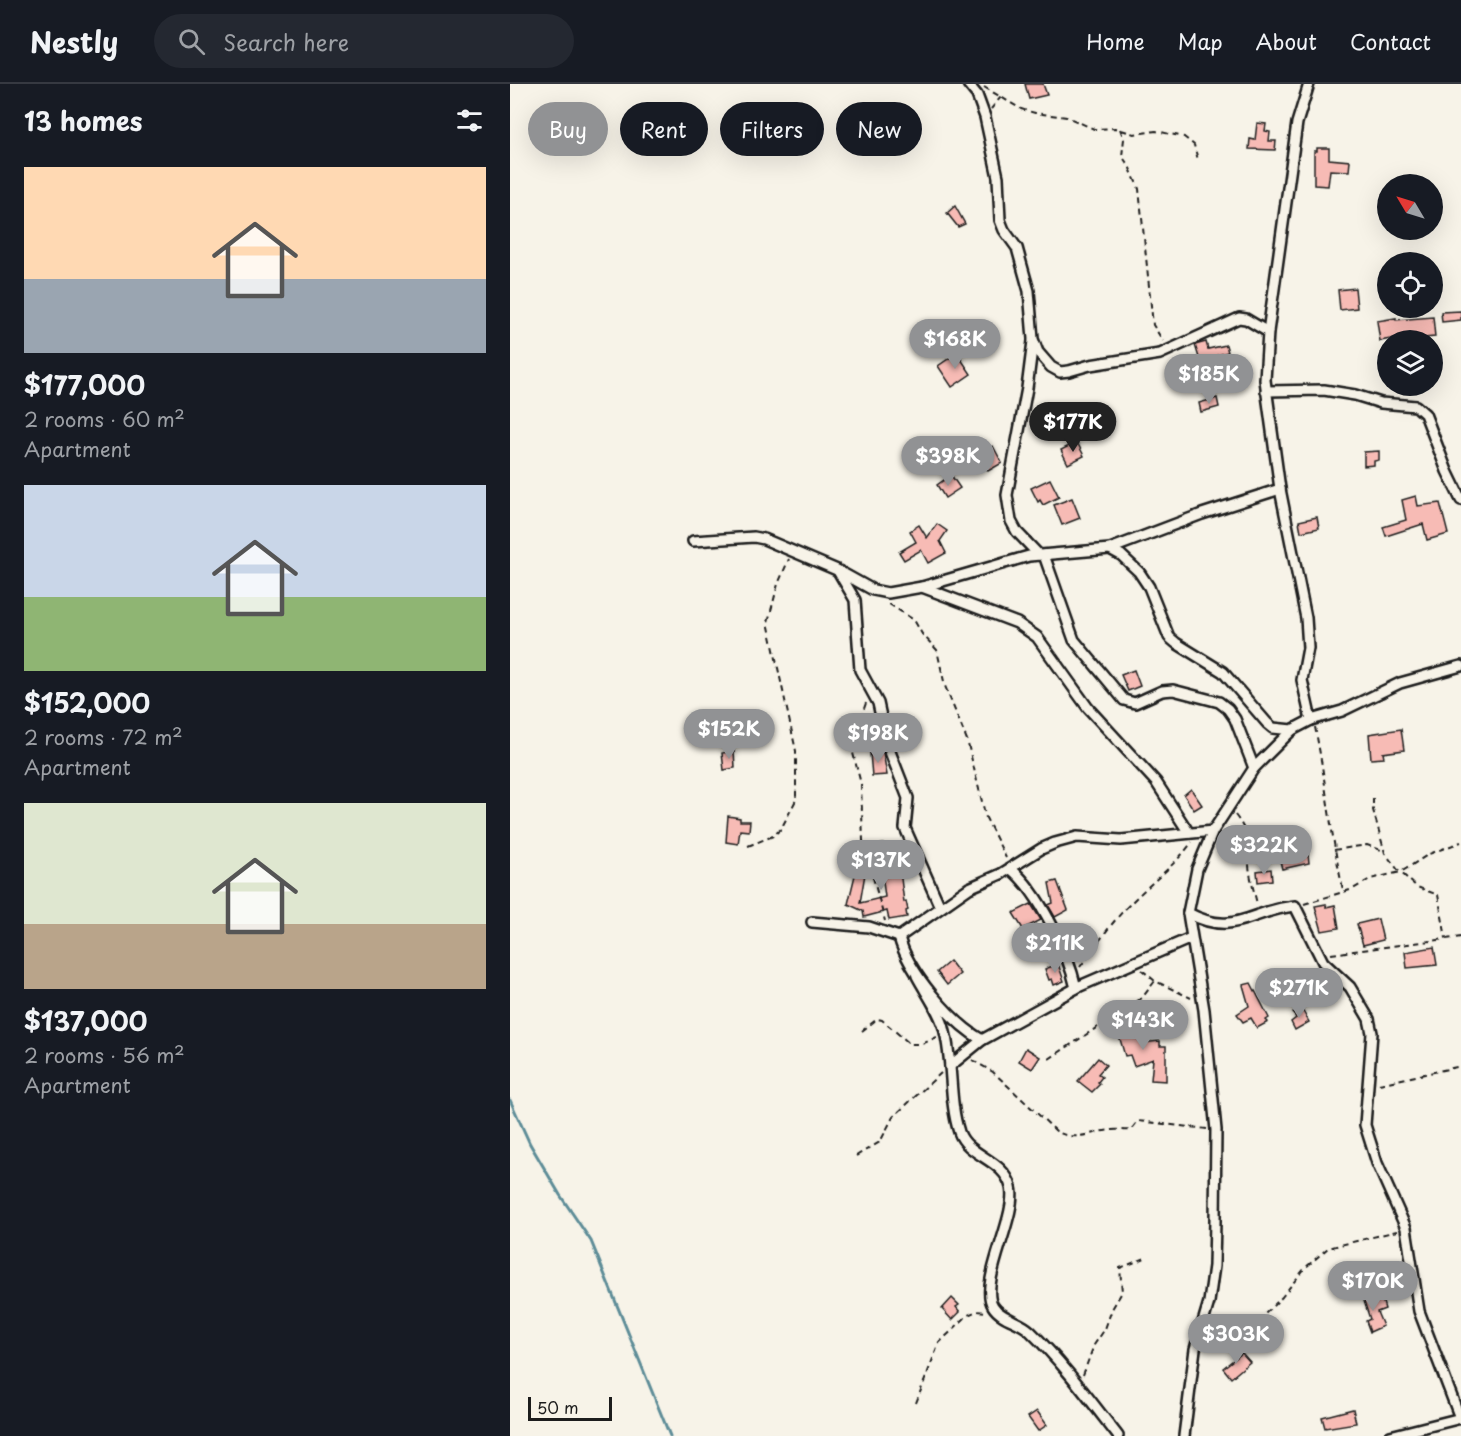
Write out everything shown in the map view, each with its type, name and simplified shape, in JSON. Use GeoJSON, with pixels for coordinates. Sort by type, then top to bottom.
{"type":"FeatureCollection","features":[{"type":"Feature","properties":{"kind":"street"},"geometry":{"type":"LineString","coordinates":[[968,84],[977,95],[985,117],[998,177],[1000,220],[1017,248],[1029,291],[1033,339],[1027,388],[1007,495],[1011,521],[1017,532],[1042,555],[1074,640],[1124,699],[1136,702],[1162,691],[1173,690],[1219,702],[1232,713],[1254,768]]}},
{"type":"Feature","properties":{"kind":"street"},"geometry":{"type":"LineString","coordinates":[[1309,84],[1297,123],[1268,332],[1266,391],[1280,489],[1306,618],[1308,648],[1302,680],[1312,720]]}},
{"type":"Feature","properties":{"kind":"street"},"geometry":{"type":"LineString","coordinates":[[1033,339],[1038,352],[1051,367],[1060,372],[1170,350],[1239,318],[1246,319],[1268,332]]}},
{"type":"Feature","properties":{"kind":"street"},"geometry":{"type":"LineString","coordinates":[[1266,391],[1324,390],[1355,395],[1387,404],[1416,406],[1425,414],[1461,500]]}},
{"type":"Feature","properties":{"kind":"street"},"geometry":{"type":"LineString","coordinates":[[693,542],[754,537],[837,570],[882,592],[922,587],[987,567],[1042,555],[1110,549],[1180,521],[1280,489]]}},
{"type":"Feature","properties":{"kind":"street"},"geometry":{"type":"LineString","coordinates":[[1110,549],[1139,572],[1149,587],[1165,631],[1176,643],[1223,672],[1273,728],[1292,730]]}},
{"type":"Feature","properties":{"kind":"street"},"geometry":{"type":"LineString","coordinates":[[837,570],[855,600],[860,670],[878,703],[887,744],[908,798],[905,828],[940,907]]}},
{"type":"Feature","properties":{"kind":"street"},"geometry":{"type":"LineString","coordinates":[[922,587],[1017,622],[1037,637],[1088,708],[1156,782],[1189,833]]}},
{"type":"Feature","properties":{"kind":"street"},"geometry":{"type":"LineString","coordinates":[[1184,1436],[1195,1349],[1209,1302],[1214,1266],[1216,1130],[1204,1010],[1188,913],[1197,869],[1213,831],[1228,806],[1254,768],[1292,730],[1312,720],[1342,711],[1400,683],[1461,666]]}},
{"type":"Feature","properties":{"kind":"street"},"geometry":{"type":"LineString","coordinates":[[898,937],[969,888],[1011,869],[1041,849],[1067,839],[1077,837],[1121,840],[1213,831]]}},
{"type":"Feature","properties":{"kind":"street"},"geometry":{"type":"LineString","coordinates":[[1011,869],[1028,884],[1042,908],[1076,988]]}},
{"type":"Feature","properties":{"kind":"street"},"geometry":{"type":"LineString","coordinates":[[1188,913],[1206,923],[1228,924],[1295,906],[1323,962],[1350,987],[1369,1019],[1372,1033],[1365,1125],[1377,1163],[1406,1228],[1419,1311],[1461,1418],[1390,1436]]}},
{"type":"Feature","properties":{"kind":"street"},"geometry":{"type":"LineString","coordinates":[[812,922],[869,927],[898,937]]}},
{"type":"Feature","properties":{"kind":"street"},"geometry":{"type":"LineString","coordinates":[[898,937],[903,954],[917,975],[946,1034],[958,1123],[963,1138],[1000,1167],[1011,1187],[1011,1202],[990,1286],[992,1306],[1000,1314],[1029,1330],[1079,1386],[1118,1436]]}},
{"type":"Feature","properties":{"kind":"street"},"geometry":{"type":"LineString","coordinates":[[950,1066],[982,1040],[1076,988],[1191,938]]}},
{"type":"Feature","properties":{"kind":"street"},"geometry":{"type":"LineString","coordinates":[[917,975],[961,1025],[982,1040]]}},
{"type":"Feature","properties":{"kind":"path"},"geometry":{"type":"LineString","coordinates":[[978,84],[1027,111],[1067,117],[1094,129],[1120,128],[1134,134],[1156,131],[1184,137],[1194,145],[1198,159]]}},
{"type":"Feature","properties":{"kind":"path"},"geometry":{"type":"LineString","coordinates":[[1120,128],[1124,139],[1122,156],[1139,189],[1153,325],[1170,350]]}},
{"type":"Feature","properties":{"kind":"path"},"geometry":{"type":"LineString","coordinates":[[748,846],[773,836],[781,830],[796,800],[796,751],[768,627],[778,584],[789,556],[785,548]]}},
{"type":"Feature","properties":{"kind":"path"},"geometry":{"type":"LineString","coordinates":[[886,602],[914,620],[922,634],[937,650],[945,686],[967,740],[986,818],[1011,869]]}},
{"type":"Feature","properties":{"kind":"path"},"geometry":{"type":"LineString","coordinates":[[866,702],[853,744],[861,784],[863,841],[884,917],[888,927],[898,937]]}},
{"type":"Feature","properties":{"kind":"path"},"geometry":{"type":"LineString","coordinates":[[1312,720],[1343,890]]}},
{"type":"Feature","properties":{"kind":"path"},"geometry":{"type":"LineString","coordinates":[[1373,798],[1373,810],[1384,851],[1401,872],[1422,890],[1438,895],[1446,938]]}},
{"type":"Feature","properties":{"kind":"path"},"geometry":{"type":"LineString","coordinates":[[1228,806],[1245,827],[1249,844],[1251,878],[1260,915]]}},
{"type":"Feature","properties":{"kind":"path"},"geometry":{"type":"LineString","coordinates":[[1073,977],[1122,912],[1183,855],[1199,832]]}},
{"type":"Feature","properties":{"kind":"path"},"geometry":{"type":"LineString","coordinates":[[1295,906],[1359,886],[1370,879],[1401,872],[1429,854],[1461,843]]}},
{"type":"Feature","properties":{"kind":"path"},"geometry":{"type":"LineString","coordinates":[[1334,850],[1367,845],[1384,851]]}},
{"type":"Feature","properties":{"kind":"path"},"geometry":{"type":"LineString","coordinates":[[1317,950],[1335,954],[1461,937]]}},
{"type":"Feature","properties":{"kind":"path"},"geometry":{"type":"LineString","coordinates":[[1134,963],[1155,981],[1184,992],[1204,1010]]}},
{"type":"Feature","properties":{"kind":"path"},"geometry":{"type":"LineString","coordinates":[[1049,1059],[1142,998],[1155,981]]}},
{"type":"Feature","properties":{"kind":"path"},"geometry":{"type":"LineString","coordinates":[[862,1031],[877,1019],[882,1020],[910,1044],[922,1044],[946,1034]]}},
{"type":"Feature","properties":{"kind":"path"},"geometry":{"type":"LineString","coordinates":[[964,1056],[993,1072],[1056,1131],[1065,1135],[1081,1137],[1112,1130],[1128,1131],[1133,1129],[1138,1121],[1216,1130]]}},
{"type":"Feature","properties":{"kind":"path"},"geometry":{"type":"LineString","coordinates":[[856,1156],[880,1142],[893,1117],[907,1102],[950,1066]]}},
{"type":"Feature","properties":{"kind":"path"},"geometry":{"type":"LineString","coordinates":[[1367,1086],[1461,1066]]}},
{"type":"Feature","properties":{"kind":"path"},"geometry":{"type":"LineString","coordinates":[[1258,1321],[1282,1297],[1305,1268],[1328,1248],[1406,1228]]}},
{"type":"Feature","properties":{"kind":"path"},"geometry":{"type":"LineString","coordinates":[[1079,1386],[1094,1345],[1105,1329],[1112,1309],[1122,1292],[1120,1268],[1148,1257]]}},
{"type":"Feature","properties":{"kind":"path"},"geometry":{"type":"LineString","coordinates":[[916,1403],[939,1343],[973,1312],[1000,1314]]}},
{"type":"Feature","properties":{"kind":"building"},"geometry":{"type":"Polygon","coordinates":[[[1025,84],[1043,84],[1047,95],[1029,99],[1025,84]]]}},
{"type":"Feature","properties":{"kind":"building"},"geometry":{"type":"Polygon","coordinates":[[[1257,123],[1266,124],[1265,131],[1270,132],[1269,141],[1276,141],[1275,150],[1249,149],[1250,139],[1255,140],[1257,123]]]}},
{"type":"Feature","properties":{"kind":"building"},"geometry":{"type":"Polygon","coordinates":[[[1317,148],[1329,148],[1329,159],[1350,161],[1349,171],[1330,170],[1328,186],[1314,185],[1314,151],[1317,151],[1317,148]]]}},
{"type":"Feature","properties":{"kind":"building"},"geometry":{"type":"Polygon","coordinates":[[[955,206],[965,224],[958,227],[947,213],[955,206]]]}},
{"type":"Feature","properties":{"kind":"building"},"geometry":{"type":"Polygon","coordinates":[[[1355,288],[1357,308],[1340,310],[1338,290],[1355,288]]]}},
{"type":"Feature","properties":{"kind":"building"},"geometry":{"type":"Polygon","coordinates":[[[1461,311],[1461,320],[1442,322],[1443,312],[1461,311]]]}},
{"type":"Feature","properties":{"kind":"building"},"geometry":{"type":"Polygon","coordinates":[[[1396,318],[1396,320],[1433,318],[1434,330],[1378,330],[1377,321],[1396,318]]]}},
{"type":"Feature","properties":{"kind":"building"},"geometry":{"type":"Polygon","coordinates":[[[1206,342],[1208,349],[1226,345],[1228,352],[1209,358],[1211,364],[1202,367],[1195,345],[1206,342]]]}},
{"type":"Feature","properties":{"kind":"building"},"geometry":{"type":"Polygon","coordinates":[[[957,353],[971,374],[952,387],[938,366],[957,353]]]}},
{"type":"Feature","properties":{"kind":"building"},"geometry":{"type":"Polygon","coordinates":[[[1217,398],[1219,407],[1201,412],[1199,403],[1217,398]]]}},
{"type":"Feature","properties":{"kind":"building"},"geometry":{"type":"Polygon","coordinates":[[[1077,442],[1084,456],[1068,464],[1061,450],[1077,442]]]}},
{"type":"Feature","properties":{"kind":"building"},"geometry":{"type":"Polygon","coordinates":[[[993,446],[1002,463],[988,471],[979,454],[993,446]]]}},
{"type":"Feature","properties":{"kind":"building"},"geometry":{"type":"Polygon","coordinates":[[[1379,451],[1379,460],[1374,461],[1374,465],[1364,466],[1364,452],[1379,451]]]}},
{"type":"Feature","properties":{"kind":"building"},"geometry":{"type":"Polygon","coordinates":[[[951,475],[960,488],[945,498],[937,485],[951,475]]]}},
{"type":"Feature","properties":{"kind":"building"},"geometry":{"type":"Polygon","coordinates":[[[1050,479],[1059,497],[1043,505],[1040,500],[1038,502],[1031,488],[1050,479]]]}},
{"type":"Feature","properties":{"kind":"building"},"geometry":{"type":"Polygon","coordinates":[[[1416,496],[1418,506],[1440,503],[1448,534],[1427,540],[1423,524],[1386,536],[1383,527],[1406,520],[1402,500],[1416,496]]]}},
{"type":"Feature","properties":{"kind":"building"},"geometry":{"type":"Polygon","coordinates":[[[1072,498],[1080,518],[1062,525],[1054,505],[1072,498]]]}},
{"type":"Feature","properties":{"kind":"building"},"geometry":{"type":"Polygon","coordinates":[[[1317,517],[1319,528],[1301,532],[1299,521],[1317,517]]]}},
{"type":"Feature","properties":{"kind":"building"},"geometry":{"type":"Polygon","coordinates":[[[937,524],[947,531],[940,541],[946,553],[928,563],[921,550],[904,560],[899,552],[916,542],[910,531],[919,525],[927,538],[937,524]]]}},
{"type":"Feature","properties":{"kind":"building"},"geometry":{"type":"Polygon","coordinates":[[[1134,670],[1140,686],[1128,691],[1121,675],[1134,670]]]}},
{"type":"Feature","properties":{"kind":"building"},"geometry":{"type":"Polygon","coordinates":[[[875,720],[877,729],[874,730],[874,734],[864,736],[862,722],[875,720]]]}},
{"type":"Feature","properties":{"kind":"building"},"geometry":{"type":"Polygon","coordinates":[[[1401,729],[1404,750],[1383,753],[1384,758],[1371,759],[1369,734],[1401,729]]]}},
{"type":"Feature","properties":{"kind":"building"},"geometry":{"type":"Polygon","coordinates":[[[734,751],[735,768],[724,770],[722,753],[734,751]]]}},
{"type":"Feature","properties":{"kind":"building"},"geometry":{"type":"Polygon","coordinates":[[[883,752],[887,775],[872,776],[870,753],[883,752]]]}},
{"type":"Feature","properties":{"kind":"building"},"geometry":{"type":"Polygon","coordinates":[[[1191,789],[1202,805],[1194,810],[1184,795],[1191,789]]]}},
{"type":"Feature","properties":{"kind":"building"},"geometry":{"type":"Polygon","coordinates":[[[728,816],[740,818],[740,821],[750,821],[749,831],[740,830],[738,844],[726,842],[728,816]]]}},
{"type":"Feature","properties":{"kind":"building"},"geometry":{"type":"Polygon","coordinates":[[[883,844],[889,862],[896,861],[897,871],[900,871],[904,902],[906,901],[908,910],[906,911],[907,917],[889,920],[887,911],[864,917],[863,911],[848,904],[857,867],[866,868],[860,903],[885,897],[878,845],[883,844]]]}},
{"type":"Feature","properties":{"kind":"building"},"geometry":{"type":"Polygon","coordinates":[[[1308,854],[1309,863],[1282,869],[1280,861],[1308,854]]]}},
{"type":"Feature","properties":{"kind":"building"},"geometry":{"type":"Polygon","coordinates":[[[1271,869],[1272,880],[1258,882],[1257,871],[1271,869]]]}},
{"type":"Feature","properties":{"kind":"building"},"geometry":{"type":"Polygon","coordinates":[[[1057,881],[1068,910],[1055,917],[1048,905],[1053,903],[1049,883],[1057,881]]]}},
{"type":"Feature","properties":{"kind":"building"},"geometry":{"type":"Polygon","coordinates":[[[1031,904],[1041,920],[1023,929],[1013,913],[1031,904]]]}},
{"type":"Feature","properties":{"kind":"building"},"geometry":{"type":"Polygon","coordinates":[[[1326,904],[1326,907],[1335,905],[1339,928],[1322,931],[1315,906],[1326,904]]]}},
{"type":"Feature","properties":{"kind":"building"},"geometry":{"type":"Polygon","coordinates":[[[1378,919],[1383,940],[1363,945],[1357,924],[1378,919]]]}},
{"type":"Feature","properties":{"kind":"building"},"geometry":{"type":"Polygon","coordinates":[[[1434,947],[1437,965],[1407,968],[1405,952],[1434,947]]]}},
{"type":"Feature","properties":{"kind":"building"},"geometry":{"type":"Polygon","coordinates":[[[950,961],[960,974],[947,985],[937,972],[950,961]]]}},
{"type":"Feature","properties":{"kind":"building"},"geometry":{"type":"Polygon","coordinates":[[[1058,964],[1064,981],[1054,985],[1052,979],[1049,980],[1045,969],[1058,964]]]}},
{"type":"Feature","properties":{"kind":"building"},"geometry":{"type":"Polygon","coordinates":[[[1251,983],[1269,1018],[1266,1020],[1268,1022],[1257,1028],[1251,1018],[1243,1022],[1237,1014],[1249,1006],[1243,985],[1251,983]]]}},
{"type":"Feature","properties":{"kind":"building"},"geometry":{"type":"Polygon","coordinates":[[[1301,1008],[1309,1022],[1295,1030],[1291,1022],[1296,1018],[1293,1013],[1301,1008]]]}},
{"type":"Feature","properties":{"kind":"building"},"geometry":{"type":"Polygon","coordinates":[[[1133,1019],[1141,1043],[1160,1041],[1160,1046],[1166,1046],[1166,1081],[1151,1080],[1153,1059],[1134,1066],[1130,1055],[1125,1056],[1117,1029],[1124,1027],[1123,1021],[1133,1019]]]}},
{"type":"Feature","properties":{"kind":"building"},"geometry":{"type":"Polygon","coordinates":[[[1026,1048],[1040,1057],[1032,1069],[1019,1061],[1026,1048]]]}},
{"type":"Feature","properties":{"kind":"building"},"geometry":{"type":"Polygon","coordinates":[[[1098,1058],[1106,1065],[1098,1074],[1102,1077],[1098,1082],[1100,1084],[1092,1092],[1078,1081],[1098,1058]]]}},
{"type":"Feature","properties":{"kind":"building"},"geometry":{"type":"Polygon","coordinates":[[[1368,1293],[1372,1302],[1382,1299],[1385,1309],[1377,1312],[1383,1326],[1370,1332],[1366,1321],[1370,1319],[1362,1295],[1368,1293]]]}},
{"type":"Feature","properties":{"kind":"building"},"geometry":{"type":"Polygon","coordinates":[[[952,1298],[959,1305],[956,1307],[960,1312],[952,1320],[942,1309],[952,1298]]]}},
{"type":"Feature","properties":{"kind":"building"},"geometry":{"type":"Polygon","coordinates":[[[1242,1353],[1250,1362],[1231,1378],[1223,1368],[1242,1353]]]}},
{"type":"Feature","properties":{"kind":"building"},"geometry":{"type":"Polygon","coordinates":[[[1353,1409],[1356,1423],[1325,1428],[1322,1417],[1353,1409]]]}},
{"type":"Feature","properties":{"kind":"building"},"geometry":{"type":"Polygon","coordinates":[[[1037,1411],[1047,1425],[1038,1431],[1028,1417],[1037,1411]]]}},
{"type":"Feature","properties":{"kind":"waterway"},"geometry":{"type":"LineString","coordinates":[[510,1100],[530,1144],[591,1241],[670,1436]]}}]}
